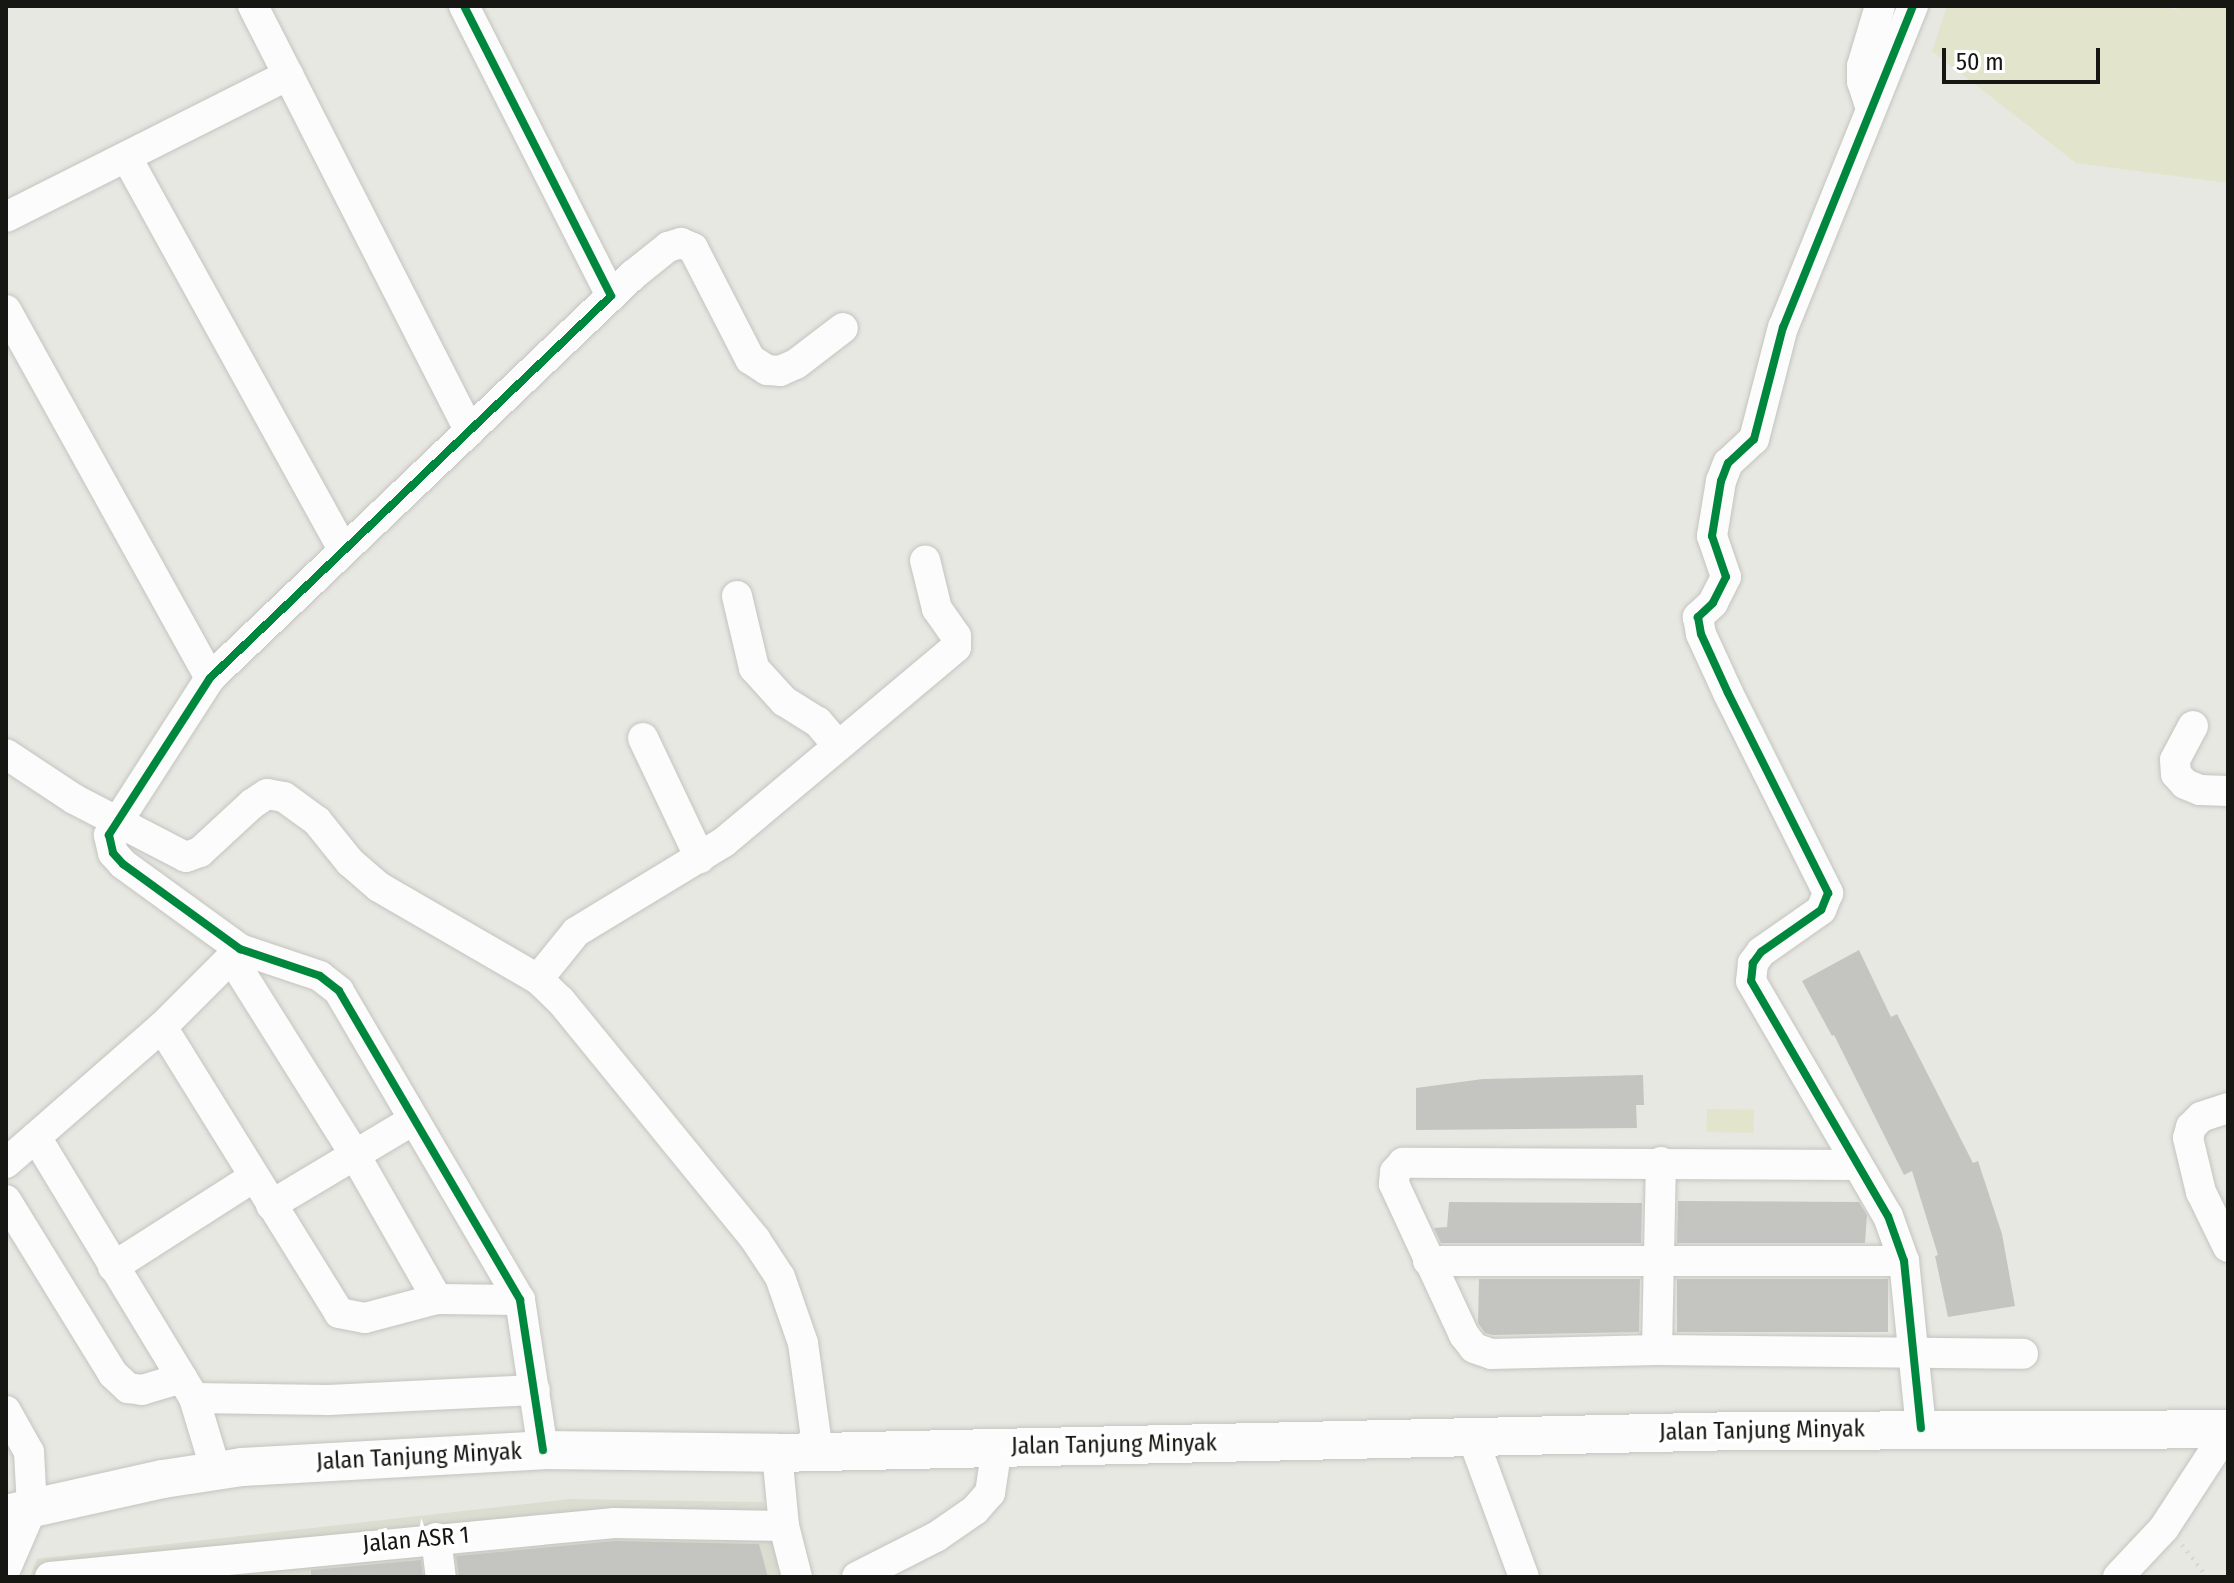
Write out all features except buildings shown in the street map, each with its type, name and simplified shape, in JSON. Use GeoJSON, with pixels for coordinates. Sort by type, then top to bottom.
{"type":"FeatureCollection","features":[{"type":"Feature","properties":{"kind":"main road","name":"Jalan Tanjung Minyak"},"geometry":{"type":"LineString","coordinates":[[19,1511],[216,1471],[278,1464],[543,1450],[777,1453],[1921,1428],[2228,1430]]}},
{"type":"Feature","properties":{"kind":"street"},"geometry":{"type":"LineString","coordinates":[[253,6],[470,431]]}},
{"type":"Feature","properties":{"kind":"street"},"geometry":{"type":"LineString","coordinates":[[464,6],[611,296]]}},
{"type":"Feature","properties":{"kind":"street"},"geometry":{"type":"LineString","coordinates":[[1871,109],[1862,82],[1862,66],[1880,6]]}},
{"type":"Feature","properties":{"kind":"street"},"geometry":{"type":"LineString","coordinates":[[1913,6],[1783,327],[1764,388],[1754,439],[1728,463],[1721,481],[1712,536],[1726,577],[1713,603],[1698,617],[1701,634],[1728,693],[1828,893],[1821,910],[1761,952],[1753,963],[1751,981],[1888,1216],[1904,1261],[1921,1428]]}},
{"type":"Feature","properties":{"kind":"street"},"geometry":{"type":"LineString","coordinates":[[6,217],[288,75]]}},
{"type":"Feature","properties":{"kind":"street"},"geometry":{"type":"LineString","coordinates":[[127,158],[343,550]]}},
{"type":"Feature","properties":{"kind":"street"},"geometry":{"type":"LineString","coordinates":[[437,1299],[236,953],[123,864],[113,853],[109,835],[210,678],[611,296],[668,247],[681,243],[693,248],[750,359],[767,370],[780,371],[796,364],[843,328]]}},
{"type":"Feature","properties":{"kind":"street"},"geometry":{"type":"LineString","coordinates":[[6,310],[210,678]]}},
{"type":"Feature","properties":{"kind":"street"},"geometry":{"type":"LineString","coordinates":[[538,979],[576,932],[700,858],[773,804],[956,647],[956,636],[937,609],[925,560]]}},
{"type":"Feature","properties":{"kind":"street"},"geometry":{"type":"LineString","coordinates":[[737,596],[754,668],[784,701],[818,722],[838,746]]}},
{"type":"Feature","properties":{"kind":"street"},"geometry":{"type":"LineString","coordinates":[[2193,726],[2175,760],[2176,774],[2185,784],[2200,790],[2228,791]]}},
{"type":"Feature","properties":{"kind":"street"},"geometry":{"type":"LineString","coordinates":[[643,738],[700,858]]}},
{"type":"Feature","properties":{"kind":"street"},"geometry":{"type":"LineString","coordinates":[[6,754],[74,799],[186,857],[200,852],[267,794],[284,797],[317,821],[350,862],[379,887],[538,979],[561,1001],[755,1239],[780,1277],[803,1343],[818,1452]]}},
{"type":"Feature","properties":{"kind":"street"},"geometry":{"type":"LineString","coordinates":[[6,1163],[162,1027],[236,953]]}},
{"type":"Feature","properties":{"kind":"street"},"geometry":{"type":"LineString","coordinates":[[236,953],[320,976],[339,991],[520,1300],[543,1450]]}},
{"type":"Feature","properties":{"kind":"street"},"geometry":{"type":"LineString","coordinates":[[162,1027],[339,1313],[365,1318],[437,1299],[520,1300]]}},
{"type":"Feature","properties":{"kind":"street"},"geometry":{"type":"LineString","coordinates":[[2225,1101],[2191,1127],[2188,1138],[2201,1192],[2228,1247]]}},
{"type":"Feature","properties":{"kind":"street"},"geometry":{"type":"LineString","coordinates":[[271,1205],[413,1120]]}},
{"type":"Feature","properties":{"kind":"street"},"geometry":{"type":"LineString","coordinates":[[36,1137],[188,1388],[216,1471]]}},
{"type":"Feature","properties":{"kind":"street"},"geometry":{"type":"LineString","coordinates":[[1657,1350],[1661,1162]]}},
{"type":"Feature","properties":{"kind":"street"},"geometry":{"type":"LineString","coordinates":[[1856,1165],[1403,1163],[1395,1172],[1394,1184],[1428,1261],[1474,1348],[1491,1354],[1657,1350],[2023,1354]]}},
{"type":"Feature","properties":{"kind":"street"},"geometry":{"type":"LineString","coordinates":[[113,1267],[254,1177]]}},
{"type":"Feature","properties":{"kind":"street"},"geometry":{"type":"LineString","coordinates":[[6,1200],[113,1374],[128,1388],[188,1388],[328,1400],[535,1390]]}},
{"type":"Feature","properties":{"kind":"street"},"geometry":{"type":"LineString","coordinates":[[1428,1261],[1904,1261]]}},
{"type":"Feature","properties":{"kind":"street"},"geometry":{"type":"LineString","coordinates":[[6,1411],[29,1452],[6,1568]]}},
{"type":"Feature","properties":{"kind":"street"},"geometry":{"type":"LineString","coordinates":[[2118,1577],[2164,1528],[2228,1430]]}},
{"type":"Feature","properties":{"kind":"street"},"geometry":{"type":"LineString","coordinates":[[1472,1436],[1524,1577]]}},
{"type":"Feature","properties":{"kind":"street"},"geometry":{"type":"LineString","coordinates":[[857,1577],[936,1537],[975,1510],[990,1493],[997,1447]]}},
{"type":"Feature","properties":{"kind":"street"},"geometry":{"type":"LineString","coordinates":[[777,1453],[784,1526],[797,1577]]}},
{"type":"Feature","properties":{"kind":"street","name":"Jalan ASR 1"},"geometry":{"type":"LineString","coordinates":[[50,1577],[614,1523],[784,1526]]}},
{"type":"Feature","properties":{"kind":"street"},"geometry":{"type":"LineString","coordinates":[[436,1538],[441,1577]]}},
{"type":"Feature","properties":{"kind":"path"},"geometry":{"type":"LineString","coordinates":[[2164,1528],[2194,1556],[2207,1577]]}},
{"type":"Feature","properties":{"kind":"shaded area"},"geometry":{"type":"Polygon","coordinates":[[[570,1499],[763,1502],[786,1577],[30,1577],[37,1559],[570,1499]]]}},
{"type":"Feature","properties":{"kind":"green space"},"geometry":{"type":"Polygon","coordinates":[[[1947,6],[2158,6],[2176,10],[2180,6],[2228,6],[2228,183],[2076,163],[1932,51],[1947,6]]]}},
{"type":"Feature","properties":{"kind":"green space"},"geometry":{"type":"Polygon","coordinates":[[[1707,1109],[1754,1110],[1754,1133],[1707,1132],[1707,1109]]]}},
{"type":"Feature","properties":{"kind":"cycle path"},"geometry":{"type":"LineString","coordinates":[[464,6],[611,296],[210,678],[109,835],[113,853],[123,864],[240,949],[320,976],[339,991],[520,1300],[543,1450]]}},
{"type":"Feature","properties":{"kind":"cycle path"},"geometry":{"type":"LineString","coordinates":[[1913,6],[1783,327],[1754,439],[1728,463],[1721,481],[1712,536],[1726,577],[1713,603],[1698,617],[1701,634],[1728,693],[1828,893],[1821,910],[1761,952],[1753,963],[1751,981],[1888,1216],[1904,1261],[1921,1428]]}}]}
